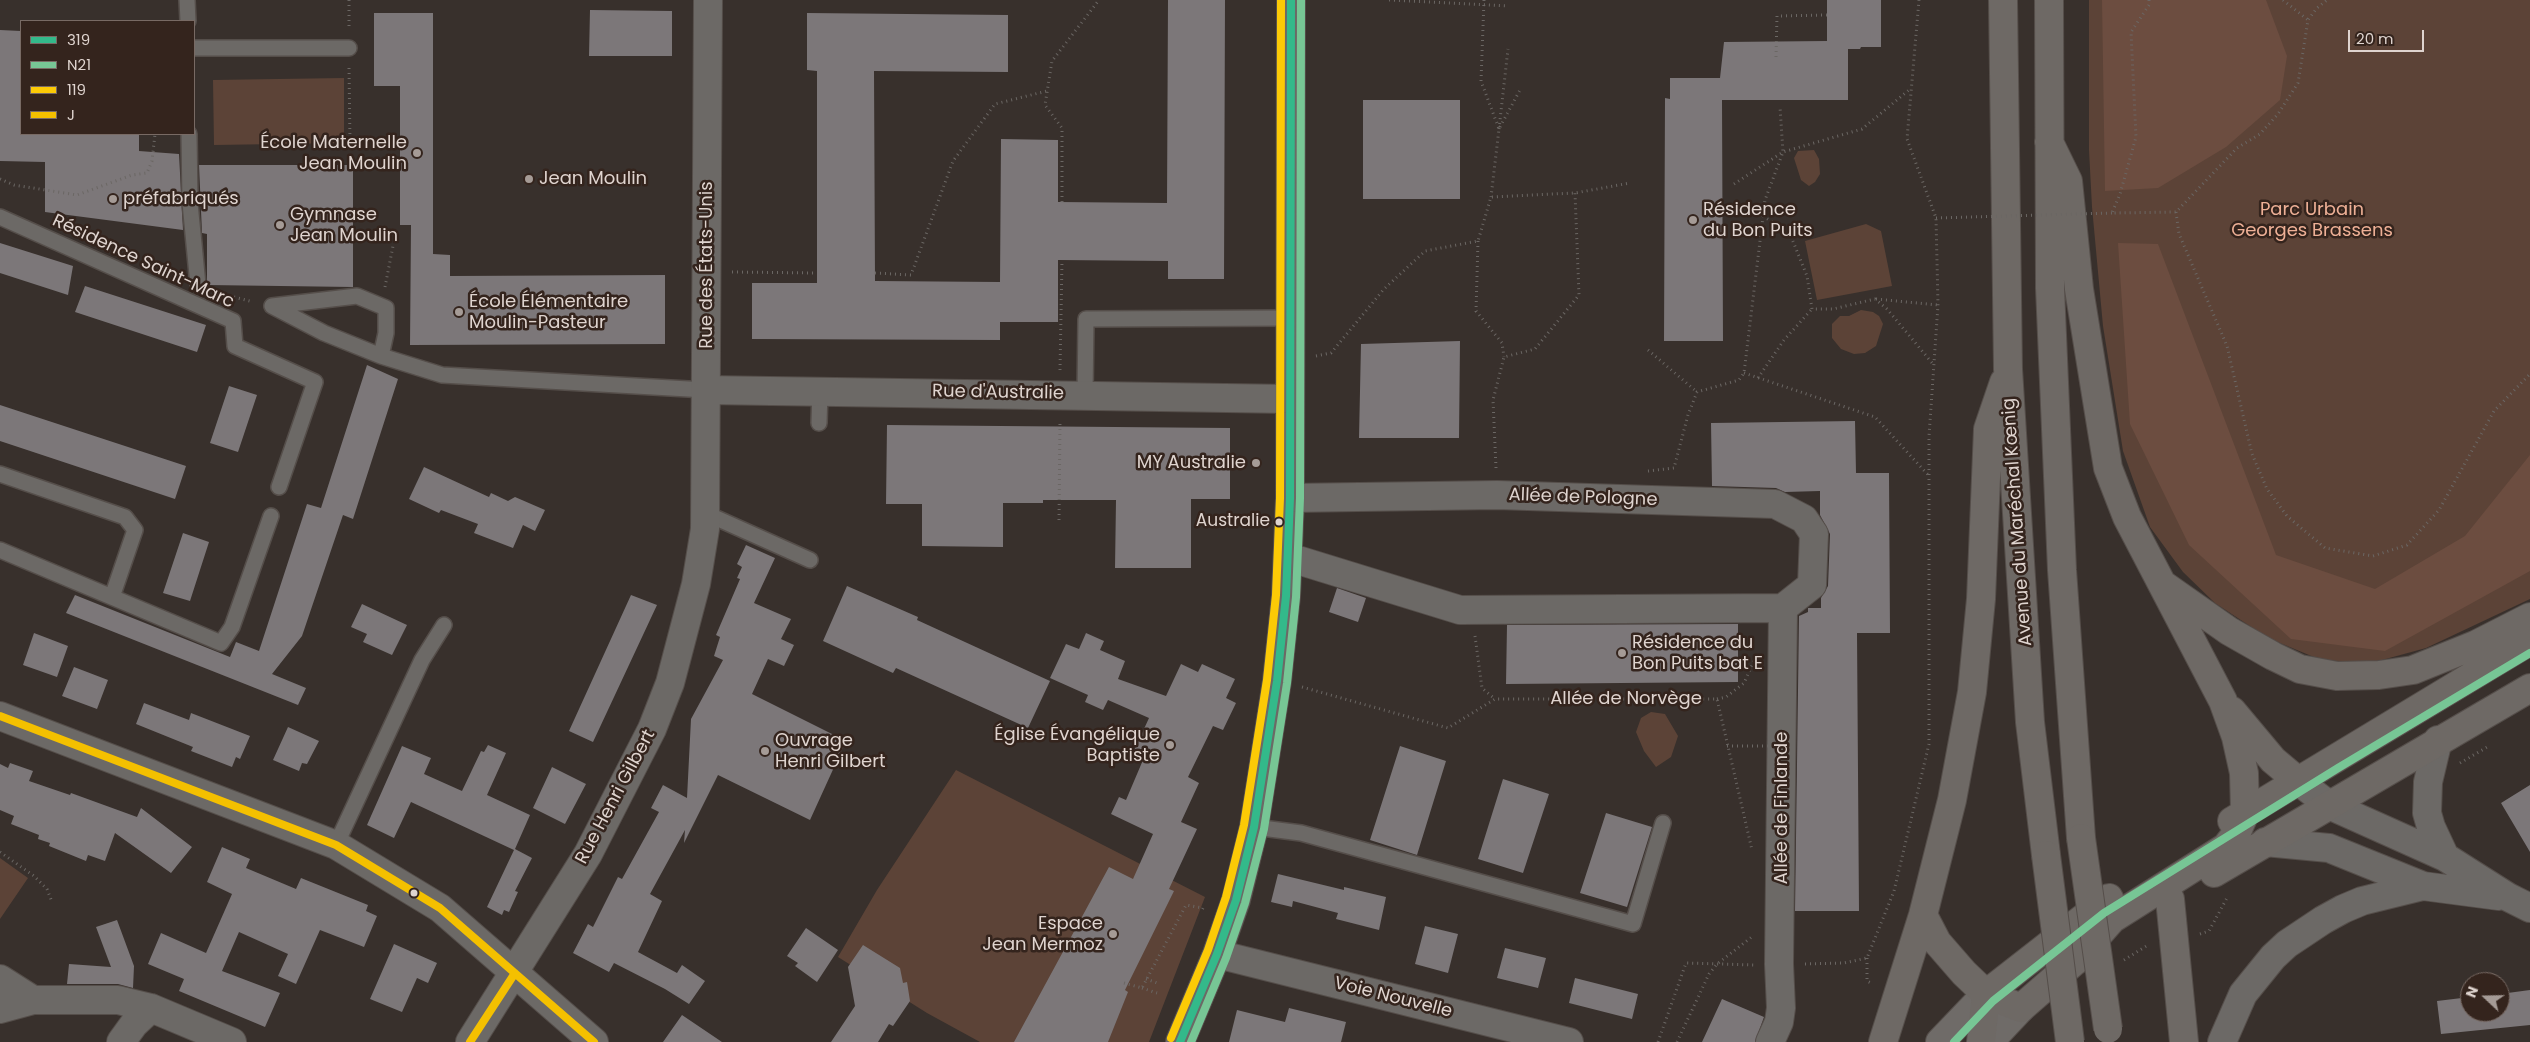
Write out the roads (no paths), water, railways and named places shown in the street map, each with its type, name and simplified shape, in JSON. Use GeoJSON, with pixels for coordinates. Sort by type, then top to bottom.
{"type":"FeatureCollection","features":[{"type":"Feature","properties":{"kind":"main road","name":"Avenue du Maréchal Kœnig"},"geometry":{"type":"LineString","coordinates":[[2003,0],[2008,369],[2030,722],[2070,1042]]}},
{"type":"Feature","properties":{"kind":"main road"},"geometry":{"type":"LineString","coordinates":[[2048,0],[2050,288],[2062,570],[2081,838],[2110,1036]]}},
{"type":"Feature","properties":{"kind":"main road"},"geometry":{"type":"LineString","coordinates":[[1989,1042],[2021,1008],[2075,960],[2112,919],[2226,847],[2236,834],[2245,813],[2244,773],[2236,738],[2223,700],[2127,517],[2108,468],[2079,288],[2068,181],[2050,142]]}},
{"type":"Feature","properties":{"kind":"main road"},"geometry":{"type":"LineString","coordinates":[[1883,1042],[1923,915],[1952,800],[1972,692],[1981,599],[1988,429],[2008,369]]}},
{"type":"Feature","properties":{"kind":"main road"},"geometry":{"type":"LineString","coordinates":[[2160,583],[2229,631],[2273,656],[2300,669],[2337,676],[2379,675],[2413,670],[2475,645],[2530,617]]}},
{"type":"Feature","properties":{"kind":"main road"},"geometry":{"type":"LineString","coordinates":[[1940,1042],[1986,994],[2098,905],[2245,813],[2530,641]]}},
{"type":"Feature","properties":{"kind":"main road"},"geometry":{"type":"LineString","coordinates":[[2075,960],[2170,899],[2265,842],[2530,688]]}},
{"type":"Feature","properties":{"kind":"main road"},"geometry":{"type":"LineString","coordinates":[[2223,700],[2273,760],[2298,781]]}},
{"type":"Feature","properties":{"kind":"main road"},"geometry":{"type":"LineString","coordinates":[[2170,899],[2184,1042]]}},
{"type":"Feature","properties":{"kind":"main road"},"geometry":{"type":"LineString","coordinates":[[1923,915],[1937,942],[1949,959],[1986,994],[2021,1008]]}},
{"type":"Feature","properties":{"kind":"main road"},"geometry":{"type":"LineString","coordinates":[[1981,1042],[1986,994]]}},
{"type":"Feature","properties":{"kind":"street","name":"Rue des États-Unis"},"geometry":{"type":"LineString","coordinates":[[705,521],[708,0]]}},
{"type":"Feature","properties":{"kind":"street"},"geometry":{"type":"LineString","coordinates":[[1180,1042],[1217,954],[1236,900],[1254,827],[1277,680],[1288,557],[1290,498],[1291,0]]}},
{"type":"Feature","properties":{"kind":"street","name":"Rue d'Australie"},"geometry":{"type":"LineString","coordinates":[[706,390],[1290,399]]}},
{"type":"Feature","properties":{"kind":"street","name":"Allée de Pologne"},"geometry":{"type":"LineString","coordinates":[[1290,498],[1497,495],[1775,504],[1804,519],[1814,534],[1812,585],[1783,608]]}},
{"type":"Feature","properties":{"kind":"street","name":"Rue Henri Gilbert"},"geometry":{"type":"LineString","coordinates":[[470,1042],[588,854],[652,729],[670,683],[696,584],[705,521]]}},
{"type":"Feature","properties":{"kind":"street"},"geometry":{"type":"LineString","coordinates":[[1288,557],[1460,610],[1783,608]]}},
{"type":"Feature","properties":{"kind":"street","name":"Allée de Finlande"},"geometry":{"type":"LineString","coordinates":[[1770,1042],[1780,1022],[1781,1008],[1779,964],[1783,608]]}},
{"type":"Feature","properties":{"kind":"street"},"geometry":{"type":"LineString","coordinates":[[0,716],[336,845],[440,908],[594,1042]]}},
{"type":"Feature","properties":{"kind":"street"},"geometry":{"type":"LineString","coordinates":[[2438,740],[2428,782],[2427,813],[2431,827],[2445,857]]}},
{"type":"Feature","properties":{"kind":"street"},"geometry":{"type":"LineString","coordinates":[[2298,781],[2329,805],[2445,857],[2519,903]]}},
{"type":"Feature","properties":{"kind":"street"},"geometry":{"type":"LineString","coordinates":[[2265,842],[2328,848],[2422,886],[2519,903]]}},
{"type":"Feature","properties":{"kind":"street"},"geometry":{"type":"LineString","coordinates":[[2222,1042],[2243,994],[2273,957],[2287,944],[2323,920],[2356,904],[2422,886]]}},
{"type":"Feature","properties":{"kind":"street","name":"Voie Nouvelle"},"geometry":{"type":"LineString","coordinates":[[1217,954],[1569,1042]]}},
{"type":"Feature","properties":{"kind":"street"},"geometry":{"type":"LineString","coordinates":[[0,979],[11,1009],[118,1000],[151,1008],[232,1042]]}},
{"type":"Feature","properties":{"kind":"street"},"geometry":{"type":"LineString","coordinates":[[121,1042],[134,1024],[151,1008]]}},
{"type":"Feature","properties":{"kind":"lane"},"geometry":{"type":"LineString","coordinates":[[188,0],[188,20]]}},
{"type":"Feature","properties":{"kind":"lane"},"geometry":{"type":"LineString","coordinates":[[195,48],[349,48]]}},
{"type":"Feature","properties":{"kind":"lane"},"geometry":{"type":"LineString","coordinates":[[189,135],[190,203],[198,285]]}},
{"type":"Feature","properties":{"kind":"lane","name":"Résidence Saint-Marc"},"geometry":{"type":"LineString","coordinates":[[0,218],[233,321],[235,346],[315,382],[279,487]]}},
{"type":"Feature","properties":{"kind":"lane"},"geometry":{"type":"LineString","coordinates":[[381,356],[386,333],[386,308],[357,296],[272,306],[324,333],[381,356],[442,376],[706,390]]}},
{"type":"Feature","properties":{"kind":"lane"},"geometry":{"type":"LineString","coordinates":[[1072,395],[1086,319],[1290,318]]}},
{"type":"Feature","properties":{"kind":"lane"},"geometry":{"type":"LineString","coordinates":[[819,423],[820,391]]}},
{"type":"Feature","properties":{"kind":"lane"},"geometry":{"type":"LineString","coordinates":[[0,474],[125,517],[135,530],[112,597]]}},
{"type":"Feature","properties":{"kind":"lane"},"geometry":{"type":"LineString","coordinates":[[0,550],[220,643],[232,627],[271,516]]}},
{"type":"Feature","properties":{"kind":"lane"},"geometry":{"type":"LineString","coordinates":[[705,521],[810,560]]}},
{"type":"Feature","properties":{"kind":"lane"},"geometry":{"type":"LineString","coordinates":[[336,845],[422,660],[444,624]]}},
{"type":"Feature","properties":{"kind":"lane"},"geometry":{"type":"LineString","coordinates":[[1254,827],[1301,833],[1633,924],[1663,823]]}},
{"type":"Feature","properties":{"kind":"place","name":"École Maternelle Jean Moulin"},"geometry":{"type":"Point","coordinates":[417,153]}},
{"type":"Feature","properties":{"kind":"place","name":"Jean Moulin"},"geometry":{"type":"Point","coordinates":[529,179]}},
{"type":"Feature","properties":{"kind":"place","name":"préfabriqués"},"geometry":{"type":"Point","coordinates":[113,199]}},
{"type":"Feature","properties":{"kind":"place","name":"Résidence du Bon Puits"},"geometry":{"type":"Point","coordinates":[1693,220]}},
{"type":"Feature","properties":{"kind":"place","name":"Gymnase Jean Moulin"},"geometry":{"type":"Point","coordinates":[280,225]}},
{"type":"Feature","properties":{"kind":"place","name":"École Élémentaire Moulin-Pasteur"},"geometry":{"type":"Point","coordinates":[459,312]}},
{"type":"Feature","properties":{"kind":"place","name":"MY Australie"},"geometry":{"type":"Point","coordinates":[1256,463]}},
{"type":"Feature","properties":{"kind":"place","name":"Australie"},"geometry":{"type":"Point","coordinates":[1279,522]}},
{"type":"Feature","properties":{"kind":"place","name":"Résidence du Bon Puits bat E"},"geometry":{"type":"Point","coordinates":[1622,653]}},
{"type":"Feature","properties":{"kind":"place","name":"Église Évangélique Baptiste"},"geometry":{"type":"Point","coordinates":[1170,745]}},
{"type":"Feature","properties":{"kind":"place","name":"Ouvrage Henri Gilbert"},"geometry":{"type":"Point","coordinates":[765,751]}},
{"type":"Feature","properties":{"kind":"place","name":"Espace Jean Mermoz"},"geometry":{"type":"Point","coordinates":[1113,934]}},
{"type":"Feature","properties":{"kind":"park label","name":"Parc Urbain Georges Brassens"},"geometry":{"type":"Point","coordinates":[2312,220]}}]}
